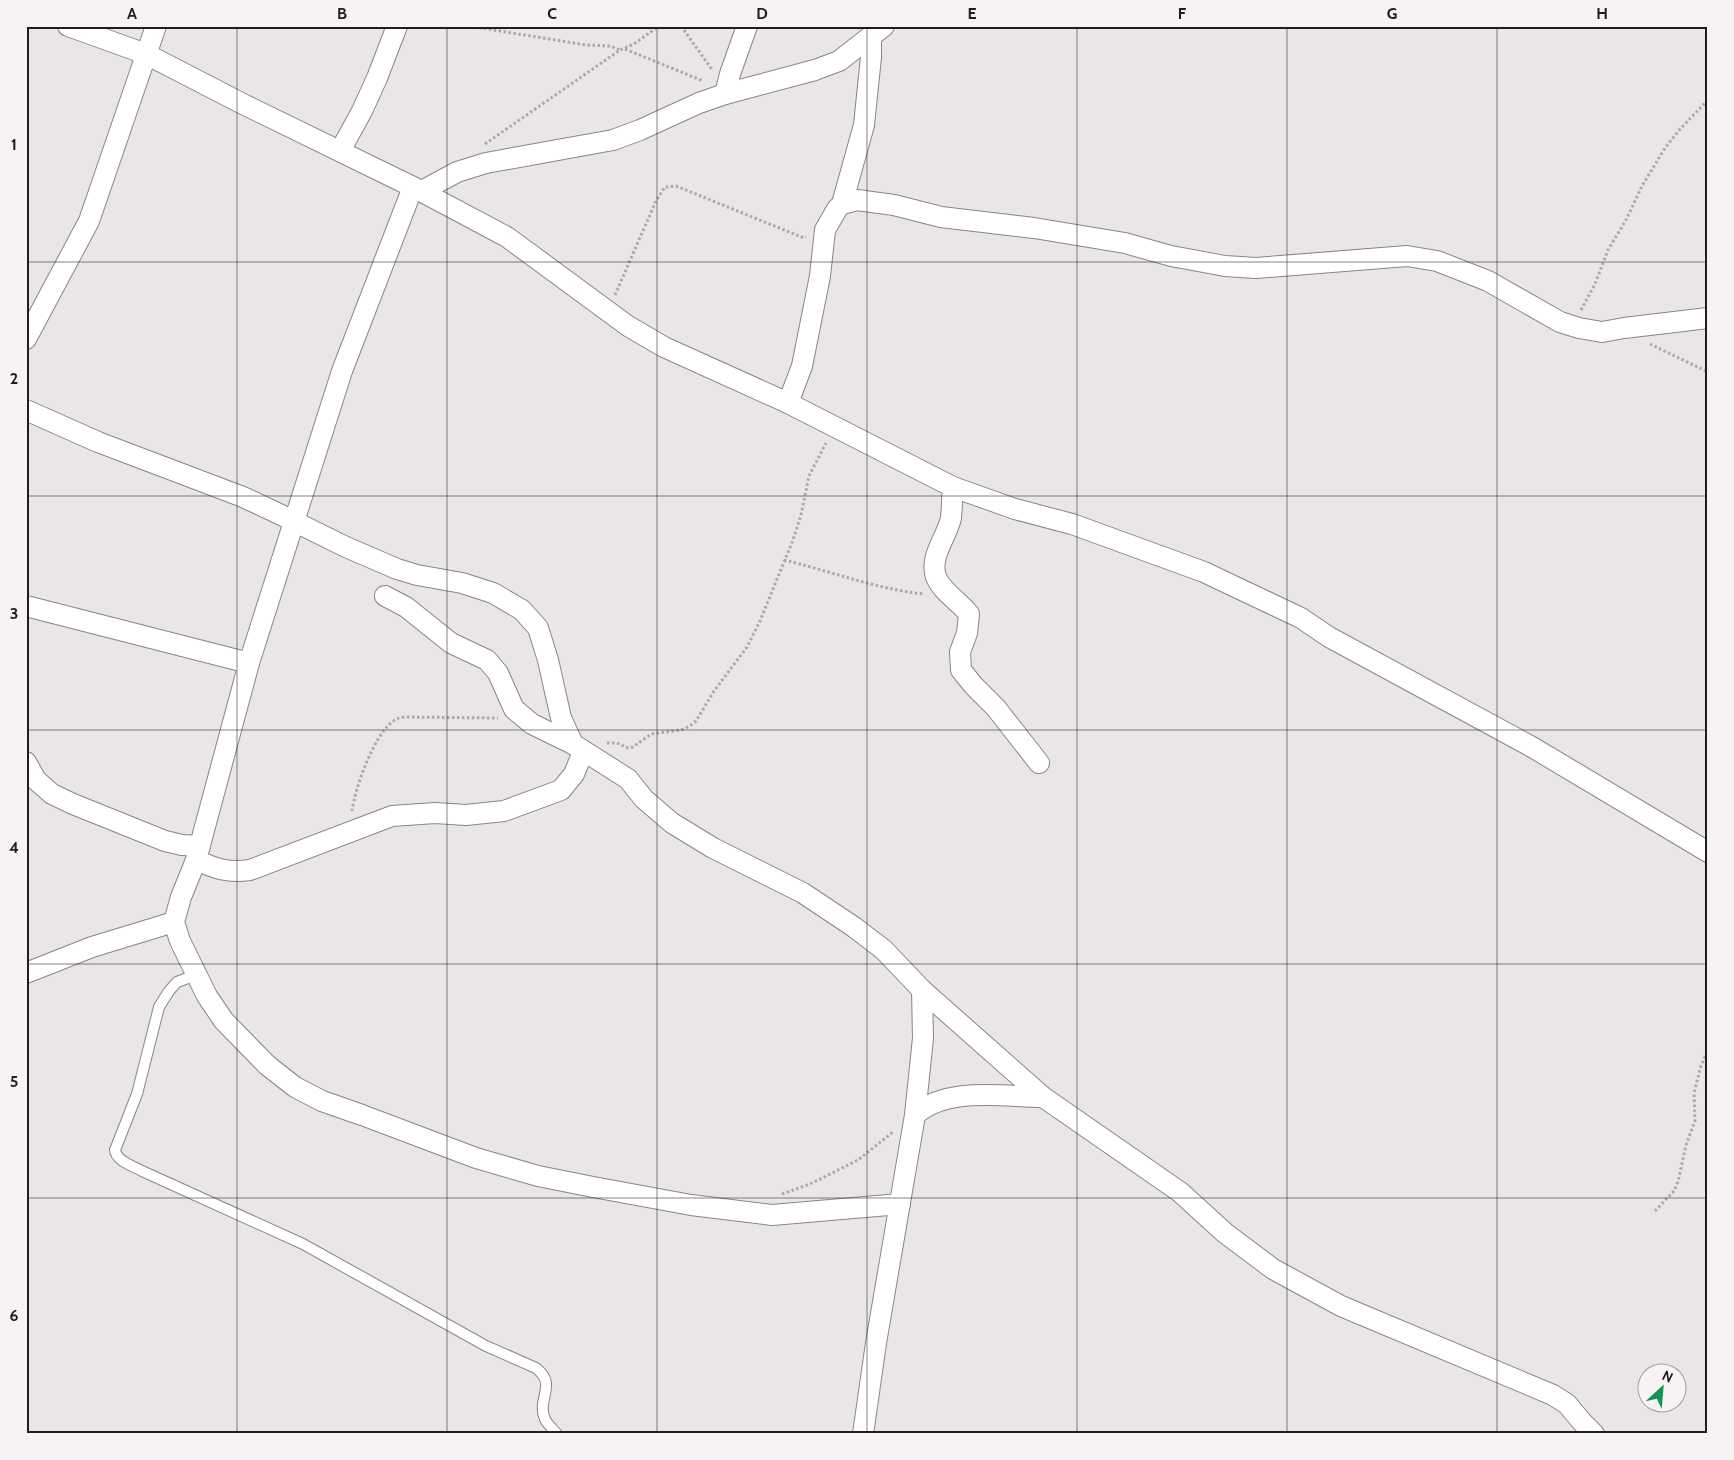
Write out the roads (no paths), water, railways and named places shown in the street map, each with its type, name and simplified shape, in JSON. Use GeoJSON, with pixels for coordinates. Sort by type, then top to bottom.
{"type":"FeatureCollection","features":[{"type":"Feature","properties":{"kind":"street"},"geometry":{"type":"LineString","coordinates":[[68,26],[146,54],[418,189],[507,237],[608,312],[664,347],[788,403],[953,487],[1104,535],[1204,572],[1254,594],[1301,618],[1329,637],[1532,747],[1708,852]]}},
{"type":"Feature","properties":{"kind":"street"},"geometry":{"type":"LineString","coordinates":[[26,339],[89,221],[156,26]]}},
{"type":"Feature","properties":{"kind":"street"},"geometry":{"type":"LineString","coordinates":[[340,151],[362,111],[377,78],[396,26]]}},
{"type":"Feature","properties":{"kind":"street"},"geometry":{"type":"LineString","coordinates":[[724,86],[747,26]]}},
{"type":"Feature","properties":{"kind":"street"},"geometry":{"type":"LineString","coordinates":[[877,32],[839,61],[823,67],[724,86],[699,103],[613,140],[486,163],[457,172],[418,189],[342,371],[249,663],[198,853],[174,922],[180,941],[196,975],[207,996],[224,1021],[267,1065],[295,1087],[322,1101],[362,1114],[476,1158],[538,1176],[691,1205],[772,1215],[900,1204]]}},
{"type":"Feature","properties":{"kind":"street"},"geometry":{"type":"LineString","coordinates":[[788,403],[802,366],[820,276],[825,230],[842,204],[864,125],[871,57],[877,32]]}},
{"type":"Feature","properties":{"kind":"street"},"geometry":{"type":"LineString","coordinates":[[842,204],[857,200],[884,203],[941,217],[1034,228],[1125,243],[1171,256],[1225,266],[1256,268],[1407,256],[1437,261],[1488,281],[1560,322],[1602,332],[1708,318]]}},
{"type":"Feature","properties":{"kind":"street"},"geometry":{"type":"LineString","coordinates":[[26,410],[114,449],[243,498],[397,569],[417,575],[462,583],[493,593],[522,610],[538,628],[548,660],[561,718],[578,748],[574,774],[561,790],[504,811],[466,815],[435,813],[392,816],[250,870],[234,872],[216,868],[198,853],[52,794],[36,780],[26,762]]}},
{"type":"Feature","properties":{"kind":"street"},"geometry":{"type":"LineString","coordinates":[[953,487],[950,520],[936,557],[934,568],[936,577],[942,586],[969,614],[967,633],[960,652],[961,670],[996,708],[1039,763]]}},
{"type":"Feature","properties":{"kind":"street"},"geometry":{"type":"LineString","coordinates":[[385,596],[406,607],[452,643],[487,660],[498,673],[514,708],[532,724],[578,748],[628,779],[658,812],[684,832],[803,893],[854,927],[884,950],[922,990],[1043,1098],[1180,1192],[1225,1233],[1273,1268],[1341,1306],[1553,1394],[1567,1404],[1586,1430]]}},
{"type":"Feature","properties":{"kind":"street"},"geometry":{"type":"LineString","coordinates":[[26,606],[249,663]]}},
{"type":"Feature","properties":{"kind":"street"},"geometry":{"type":"LineString","coordinates":[[26,974],[92,947],[174,922]]}},
{"type":"Feature","properties":{"kind":"street"},"geometry":{"type":"LineString","coordinates":[[863,1434],[876,1343],[915,1115],[923,1038],[922,990]]}},
{"type":"Feature","properties":{"kind":"street"},"geometry":{"type":"LineString","coordinates":[[915,1115],[923,1107],[951,1098],[977,1094],[1008,1094],[1043,1098]]}},
{"type":"Feature","properties":{"kind":"lane"},"geometry":{"type":"LineString","coordinates":[[196,975],[177,982],[159,1007],[137,1094],[115,1154],[120,1159],[142,1171],[303,1244],[486,1346],[536,1368],[542,1372],[546,1380],[543,1407],[544,1418],[557,1434]]}}]}
